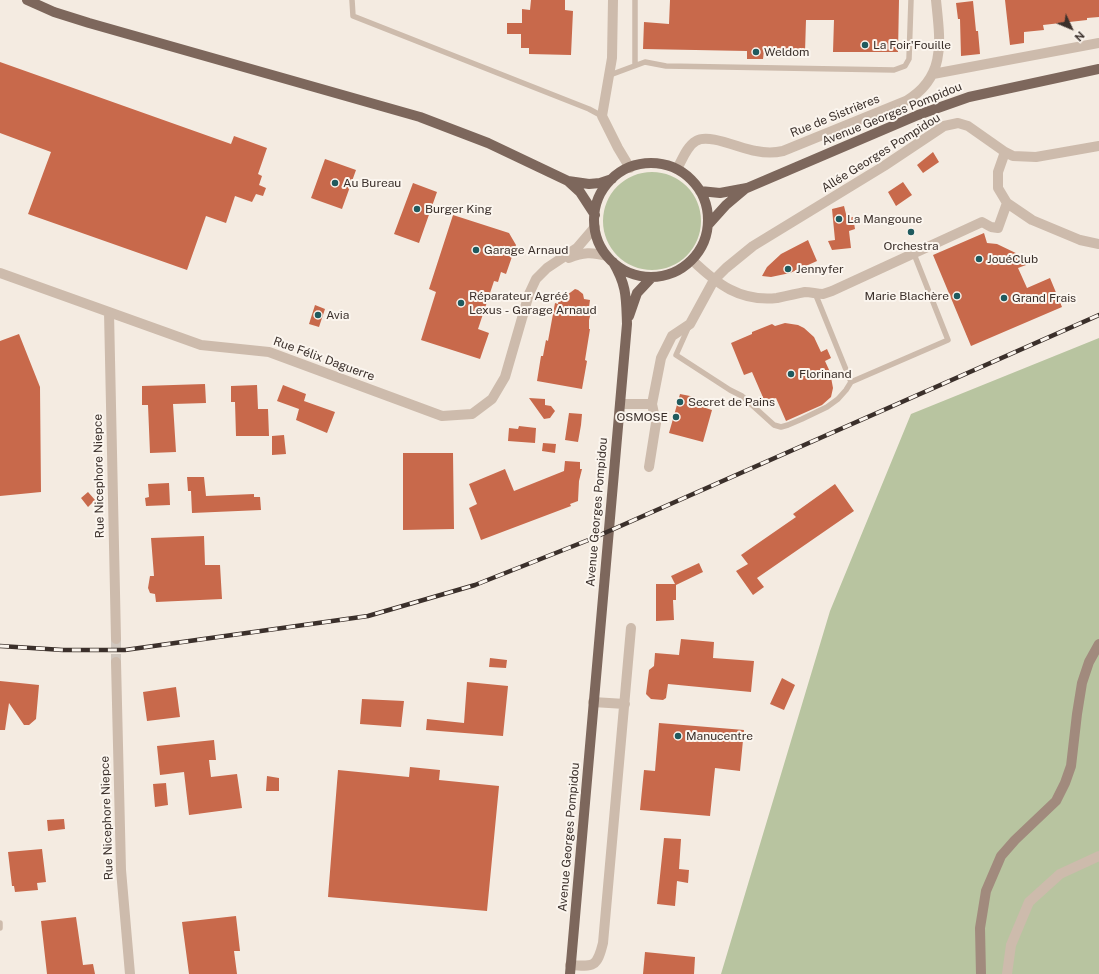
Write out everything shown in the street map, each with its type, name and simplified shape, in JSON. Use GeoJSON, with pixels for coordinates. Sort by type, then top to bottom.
{"type":"FeatureCollection","features":[{"type":"Feature","properties":{"kind":"main road"},"geometry":{"type":"LineString","coordinates":[[28,0],[54,12],[89,23],[420,117],[488,143],[568,180],[589,184],[600,183],[612,179]]}},
{"type":"Feature","properties":{"kind":"main road","name":"Avenue Georges Pompidou"},"geometry":{"type":"LineString","coordinates":[[747,188],[918,115],[969,97],[1099,69]]}},
{"type":"Feature","properties":{"kind":"main road"},"geometry":{"type":"LineString","coordinates":[[645,163],[662,164],[677,169],[690,178],[700,190],[707,207],[708,225],[703,244],[692,260],[680,269],[667,275],[642,277],[631,274],[610,259],[600,245],[595,227],[595,215],[600,196],[612,179],[620,172],[630,168],[645,163]]}},
{"type":"Feature","properties":{"kind":"main road"},"geometry":{"type":"LineString","coordinates":[[568,180],[580,192],[595,215]]}},
{"type":"Feature","properties":{"kind":"main road"},"geometry":{"type":"LineString","coordinates":[[700,190],[720,193],[747,188]]}},
{"type":"Feature","properties":{"kind":"main road"},"geometry":{"type":"LineString","coordinates":[[708,225],[726,205],[747,188]]}},
{"type":"Feature","properties":{"kind":"main road","name":"Avenue Georges Pompidou"},"geometry":{"type":"LineString","coordinates":[[570,969],[627,324],[625,287],[619,272],[610,259]]}},
{"type":"Feature","properties":{"kind":"main road","name":"Avenue Georges Pompidou"},"geometry":{"type":"LineString","coordinates":[[627,324],[637,293],[652,277]]}},
{"type":"Feature","properties":{"kind":"main road"},"geometry":{"type":"LineString","coordinates":[[981,974],[980,928],[986,891],[1001,856],[1015,840],[1056,801],[1065,784],[1071,766],[1082,683],[1089,662],[1099,644]]}},
{"type":"Feature","properties":{"kind":"street"},"geometry":{"type":"LineString","coordinates":[[613,0],[612,58],[602,116],[630,168]]}},
{"type":"Feature","properties":{"kind":"street","name":"Rue de Sistrières"},"geometry":{"type":"LineString","coordinates":[[677,169],[688,149],[695,141],[705,138],[755,151],[770,153],[784,151],[906,101],[917,95],[929,82],[933,74],[940,45],[936,0]]}},
{"type":"Feature","properties":{"kind":"street","name":"Avenue Georges Pompidou"},"geometry":{"type":"LineString","coordinates":[[933,74],[1099,43]]}},
{"type":"Feature","properties":{"kind":"street","name":"Allée Georges Pompidou"},"geometry":{"type":"LineString","coordinates":[[690,324],[714,280],[753,246],[884,166],[944,126],[958,123],[968,126],[1013,156],[1036,157],[1099,146]]}},
{"type":"Feature","properties":{"kind":"street"},"geometry":{"type":"LineString","coordinates":[[1005,152],[998,172],[998,188],[1007,203],[1032,220],[1080,240],[1099,244]]}},
{"type":"Feature","properties":{"kind":"street"},"geometry":{"type":"LineString","coordinates":[[692,260],[722,286],[740,294],[775,298],[806,292],[823,294],[982,222],[991,227],[998,228],[1007,203]]}},
{"type":"Feature","properties":{"kind":"street","name":"Rue Félix Daguerre"},"geometry":{"type":"LineString","coordinates":[[0,273],[201,345],[270,352],[442,416],[472,414],[492,399],[505,377],[533,285],[542,273],[577,248],[595,227]]}},
{"type":"Feature","properties":{"kind":"street","name":"Rue Félix Daguerre"},"geometry":{"type":"LineString","coordinates":[[552,265],[584,253],[595,253],[610,259]]}},
{"type":"Feature","properties":{"kind":"street","name":"Rue Nicephore Niepce"},"geometry":{"type":"LineString","coordinates":[[109,312],[116,639]]}},
{"type":"Feature","properties":{"kind":"street"},"geometry":{"type":"LineString","coordinates":[[649,467],[656,423],[652,404],[661,358],[672,336],[690,324]]}},
{"type":"Feature","properties":{"kind":"street"},"geometry":{"type":"LineString","coordinates":[[620,404],[652,404]]}},
{"type":"Feature","properties":{"kind":"street"},"geometry":{"type":"LineString","coordinates":[[570,969],[588,966],[595,963],[599,958],[603,943],[631,628]]}},
{"type":"Feature","properties":{"kind":"street","name":"Rue Nicephore Niepce"},"geometry":{"type":"LineString","coordinates":[[116,662],[121,870],[130,974]]}},
{"type":"Feature","properties":{"kind":"street"},"geometry":{"type":"LineString","coordinates":[[593,702],[625,704]]}},
{"type":"Feature","properties":{"kind":"street"},"geometry":{"type":"LineString","coordinates":[[1007,974],[1011,945],[1029,902],[1060,874],[1099,856]]}},
{"type":"Feature","properties":{"kind":"lane"},"geometry":{"type":"LineString","coordinates":[[352,0],[352,16],[589,109],[602,116]]}},
{"type":"Feature","properties":{"kind":"lane"},"geometry":{"type":"LineString","coordinates":[[635,0],[636,65]]}},
{"type":"Feature","properties":{"kind":"lane"},"geometry":{"type":"LineString","coordinates":[[610,76],[644,62],[666,66],[894,70],[905,66],[909,59],[911,0]]}},
{"type":"Feature","properties":{"kind":"lane"},"geometry":{"type":"LineString","coordinates":[[690,324],[676,355],[730,390],[742,396],[774,425],[781,427],[788,425],[817,412],[838,399],[851,382],[948,340],[914,254]]}},
{"type":"Feature","properties":{"kind":"lane"},"geometry":{"type":"LineString","coordinates":[[815,293],[851,382]]}},
{"type":"Feature","properties":{"kind":"green space"},"geometry":{"type":"Polygon","coordinates":[[[652,172],[671,176],[687,186],[697,202],[701,221],[697,240],[687,256],[671,266],[652,270],[633,266],[617,256],[607,240],[603,221],[607,202],[617,186],[633,176],[652,172]]]}},
{"type":"Feature","properties":{"kind":"green space"},"geometry":{"type":"Polygon","coordinates":[[[1099,338],[1099,974],[721,974],[830,611],[911,414],[1099,338]]]}},
{"type":"Feature","properties":{"kind":"building"},"geometry":{"type":"Polygon","coordinates":[[[531,0],[565,0],[565,10],[573,11],[571,55],[529,54],[529,48],[521,48],[521,34],[507,34],[507,23],[522,23],[522,9],[530,10],[531,0]]]}},
{"type":"Feature","properties":{"kind":"building"},"geometry":{"type":"Polygon","coordinates":[[[670,0],[899,0],[898,52],[833,52],[834,20],[806,20],[805,52],[764,50],[763,59],[747,59],[747,51],[643,49],[644,22],[669,24],[670,0]]]}},
{"type":"Feature","properties":{"kind":"building"},"geometry":{"type":"Polygon","coordinates":[[[1005,0],[1099,0],[1099,17],[1087,18],[1087,20],[1043,25],[1044,30],[1024,32],[1024,43],[1010,45],[1005,0]]]}},
{"type":"Feature","properties":{"kind":"building"},"geometry":{"type":"Polygon","coordinates":[[[973,1],[980,54],[961,56],[960,19],[958,19],[956,3],[973,1]]]}},
{"type":"Feature","properties":{"kind":"building"},"geometry":{"type":"Polygon","coordinates":[[[0,62],[231,144],[234,136],[267,148],[258,174],[262,176],[259,185],[266,188],[263,196],[256,194],[252,202],[235,196],[226,223],[206,216],[187,270],[28,214],[51,152],[0,133],[0,62]]]}},
{"type":"Feature","properties":{"kind":"building"},"geometry":{"type":"Polygon","coordinates":[[[933,152],[939,162],[923,173],[917,165],[933,152]]]}},
{"type":"Feature","properties":{"kind":"building"},"geometry":{"type":"Polygon","coordinates":[[[325,159],[356,170],[342,209],[311,198],[325,159]]]}},
{"type":"Feature","properties":{"kind":"building"},"geometry":{"type":"Polygon","coordinates":[[[903,182],[912,195],[896,206],[888,192],[903,182]]]}},
{"type":"Feature","properties":{"kind":"building"},"geometry":{"type":"Polygon","coordinates":[[[413,183],[437,192],[419,243],[394,234],[413,183]]]}},
{"type":"Feature","properties":{"kind":"building"},"geometry":{"type":"Polygon","coordinates":[[[844,206],[847,218],[853,217],[855,229],[849,231],[851,248],[832,250],[828,241],[835,240],[832,209],[844,206]]]}},
{"type":"Feature","properties":{"kind":"building"},"geometry":{"type":"Polygon","coordinates":[[[453,215],[509,233],[516,245],[506,274],[501,272],[498,282],[494,281],[478,329],[489,333],[480,359],[421,340],[436,292],[429,289],[453,215]]]}},
{"type":"Feature","properties":{"kind":"building","name":"Grand Frais"},"geometry":{"type":"Polygon","coordinates":[[[984,233],[987,243],[997,244],[1022,256],[1026,265],[1018,268],[1027,288],[1050,278],[1062,307],[971,346],[933,255],[984,233]]]}},
{"type":"Feature","properties":{"kind":"building"},"geometry":{"type":"Polygon","coordinates":[[[808,240],[817,261],[790,273],[771,277],[762,276],[767,267],[781,254],[808,240]]]}},
{"type":"Feature","properties":{"kind":"building"},"geometry":{"type":"Polygon","coordinates":[[[575,289],[583,294],[584,299],[590,300],[589,307],[592,308],[589,320],[590,329],[585,360],[587,361],[582,389],[537,381],[541,356],[543,356],[546,340],[548,341],[555,303],[558,304],[560,294],[567,295],[575,289]]]}},
{"type":"Feature","properties":{"kind":"building"},"geometry":{"type":"Polygon","coordinates":[[[315,305],[325,309],[319,327],[309,324],[315,305]]]}},
{"type":"Feature","properties":{"kind":"building","name":"Florinand"},"geometry":{"type":"Polygon","coordinates":[[[785,323],[798,325],[804,328],[814,337],[821,352],[827,349],[831,358],[825,361],[830,372],[833,388],[831,397],[822,405],[786,421],[776,398],[765,402],[752,372],[744,375],[731,343],[772,324],[775,326],[785,323]]]}},
{"type":"Feature","properties":{"kind":"building"},"geometry":{"type":"Polygon","coordinates":[[[19,334],[40,387],[41,492],[0,496],[0,341],[19,334]]]}},
{"type":"Feature","properties":{"kind":"building"},"geometry":{"type":"Polygon","coordinates":[[[205,384],[206,403],[173,404],[176,452],[150,453],[148,405],[142,405],[142,386],[205,384]]]}},
{"type":"Feature","properties":{"kind":"building"},"geometry":{"type":"Polygon","coordinates":[[[257,385],[258,409],[268,409],[269,436],[236,436],[235,402],[231,402],[231,386],[257,385]]]}},
{"type":"Feature","properties":{"kind":"building"},"geometry":{"type":"Polygon","coordinates":[[[283,385],[306,394],[304,401],[335,412],[327,433],[296,420],[299,409],[277,401],[283,385]]]}},
{"type":"Feature","properties":{"kind":"building"},"geometry":{"type":"Polygon","coordinates":[[[680,394],[695,397],[693,404],[712,410],[703,442],[669,433],[680,394]]]}},
{"type":"Feature","properties":{"kind":"building"},"geometry":{"type":"Polygon","coordinates":[[[529,398],[545,399],[545,405],[551,406],[555,411],[550,418],[544,419],[529,398]]]}},
{"type":"Feature","properties":{"kind":"building"},"geometry":{"type":"Polygon","coordinates":[[[569,413],[582,414],[578,442],[565,440],[569,413]]]}},
{"type":"Feature","properties":{"kind":"building"},"geometry":{"type":"Polygon","coordinates":[[[519,426],[536,428],[535,443],[508,441],[509,428],[518,429],[519,426]]]}},
{"type":"Feature","properties":{"kind":"building"},"geometry":{"type":"Polygon","coordinates":[[[284,435],[286,454],[272,455],[272,436],[284,435]]]}},
{"type":"Feature","properties":{"kind":"building"},"geometry":{"type":"Polygon","coordinates":[[[543,443],[556,444],[555,453],[542,451],[543,443]]]}},
{"type":"Feature","properties":{"kind":"building"},"geometry":{"type":"Polygon","coordinates":[[[403,453],[453,453],[454,529],[403,530],[403,453]]]}},
{"type":"Feature","properties":{"kind":"building"},"geometry":{"type":"Polygon","coordinates":[[[565,461],[580,462],[580,469],[582,469],[579,481],[578,501],[570,504],[571,506],[481,540],[469,508],[477,504],[469,484],[505,469],[514,491],[564,471],[565,461]]]}},
{"type":"Feature","properties":{"kind":"building"},"geometry":{"type":"Polygon","coordinates":[[[187,477],[204,477],[206,496],[254,494],[254,497],[260,497],[261,510],[192,513],[191,491],[188,491],[187,477]]]}},
{"type":"Feature","properties":{"kind":"building"},"geometry":{"type":"Polygon","coordinates":[[[169,483],[170,505],[146,506],[145,498],[149,497],[148,484],[169,483]]]}},
{"type":"Feature","properties":{"kind":"building"},"geometry":{"type":"Polygon","coordinates":[[[835,484],[854,511],[757,578],[764,587],[753,595],[736,571],[748,564],[741,555],[796,517],[793,514],[835,484]]]}},
{"type":"Feature","properties":{"kind":"building"},"geometry":{"type":"Polygon","coordinates":[[[88,492],[95,500],[88,507],[81,498],[88,492]]]}},
{"type":"Feature","properties":{"kind":"building"},"geometry":{"type":"Polygon","coordinates":[[[204,536],[205,565],[220,565],[222,599],[156,602],[155,594],[150,593],[148,588],[150,576],[154,576],[151,538],[204,536]]]}},
{"type":"Feature","properties":{"kind":"building"},"geometry":{"type":"Polygon","coordinates":[[[699,563],[703,572],[676,585],[676,600],[673,600],[674,620],[656,621],[656,584],[675,584],[671,576],[699,563]]]}},
{"type":"Feature","properties":{"kind":"building"},"geometry":{"type":"Polygon","coordinates":[[[681,639],[714,642],[713,658],[754,661],[751,692],[668,684],[666,698],[663,700],[651,699],[646,694],[649,670],[654,666],[655,653],[679,655],[681,639]]]}},
{"type":"Feature","properties":{"kind":"building"},"geometry":{"type":"Polygon","coordinates":[[[490,658],[507,660],[506,668],[489,667],[490,658]]]}},
{"type":"Feature","properties":{"kind":"building"},"geometry":{"type":"Polygon","coordinates":[[[782,678],[795,685],[784,710],[770,704],[782,678]]]}},
{"type":"Feature","properties":{"kind":"building"},"geometry":{"type":"Polygon","coordinates":[[[0,681],[39,685],[36,719],[29,725],[24,725],[9,703],[5,730],[0,730],[0,681]]]}},
{"type":"Feature","properties":{"kind":"building"},"geometry":{"type":"Polygon","coordinates":[[[467,682],[508,686],[503,736],[426,730],[427,719],[464,723],[467,682]]]}},
{"type":"Feature","properties":{"kind":"building"},"geometry":{"type":"Polygon","coordinates":[[[176,687],[180,717],[147,721],[143,692],[176,687]]]}},
{"type":"Feature","properties":{"kind":"building"},"geometry":{"type":"Polygon","coordinates":[[[362,699],[404,701],[401,727],[360,724],[362,699]]]}},
{"type":"Feature","properties":{"kind":"building"},"geometry":{"type":"Polygon","coordinates":[[[659,723],[744,730],[740,771],[715,768],[710,816],[640,810],[644,770],[655,771],[659,723]]]}},
{"type":"Feature","properties":{"kind":"building"},"geometry":{"type":"Polygon","coordinates":[[[214,740],[216,760],[209,760],[211,777],[237,774],[242,808],[189,815],[184,772],[160,775],[157,746],[214,740]]]}},
{"type":"Feature","properties":{"kind":"building"},"geometry":{"type":"Polygon","coordinates":[[[410,767],[440,770],[439,780],[499,786],[487,911],[328,897],[338,770],[409,777],[410,767]]]}},
{"type":"Feature","properties":{"kind":"building"},"geometry":{"type":"Polygon","coordinates":[[[267,776],[279,778],[279,791],[266,791],[267,776]]]}},
{"type":"Feature","properties":{"kind":"building"},"geometry":{"type":"Polygon","coordinates":[[[166,783],[168,805],[155,807],[153,784],[166,783]]]}},
{"type":"Feature","properties":{"kind":"building"},"geometry":{"type":"Polygon","coordinates":[[[64,819],[65,829],[48,831],[47,820],[64,819]]]}},
{"type":"Feature","properties":{"kind":"building"},"geometry":{"type":"Polygon","coordinates":[[[664,838],[681,839],[679,869],[689,870],[688,883],[677,881],[675,906],[657,904],[664,838]]]}},
{"type":"Feature","properties":{"kind":"building"},"geometry":{"type":"Polygon","coordinates":[[[42,849],[46,882],[37,883],[38,890],[15,892],[14,886],[12,886],[8,852],[42,849]]]}},
{"type":"Feature","properties":{"kind":"building"},"geometry":{"type":"Polygon","coordinates":[[[236,916],[240,951],[234,951],[237,974],[189,974],[182,922],[236,916]]]}},
{"type":"Feature","properties":{"kind":"building"},"geometry":{"type":"Polygon","coordinates":[[[76,917],[83,965],[93,964],[95,974],[47,974],[41,921],[76,917]]]}},
{"type":"Feature","properties":{"kind":"building"},"geometry":{"type":"Polygon","coordinates":[[[645,952],[695,957],[694,974],[643,974],[645,952]]]}},
{"type":"Feature","properties":{"kind":"tunnel"},"geometry":{"type":"LineString","coordinates":[[116,639],[116,662]]}},
{"type":"Feature","properties":{"kind":"railway"},"geometry":{"type":"LineString","coordinates":[[0,646],[63,650],[125,650],[368,616],[475,585],[591,539],[1099,315]]}},
{"type":"Feature","properties":{"kind":"place","name":"La Foir'Fouille"},"geometry":{"type":"Point","coordinates":[865,45]}},
{"type":"Feature","properties":{"kind":"place","name":"Weldom"},"geometry":{"type":"Point","coordinates":[756,52]}},
{"type":"Feature","properties":{"kind":"place","name":"Au Bureau"},"geometry":{"type":"Point","coordinates":[335,183]}},
{"type":"Feature","properties":{"kind":"place","name":"Burger King"},"geometry":{"type":"Point","coordinates":[417,209]}},
{"type":"Feature","properties":{"kind":"place","name":"La Mangoune"},"geometry":{"type":"Point","coordinates":[839,219]}},
{"type":"Feature","properties":{"kind":"place","name":"Orchestra"},"geometry":{"type":"Point","coordinates":[911,232]}},
{"type":"Feature","properties":{"kind":"place","name":"Garage Arnaud"},"geometry":{"type":"Point","coordinates":[476,250]}},
{"type":"Feature","properties":{"kind":"place","name":"JouéClub"},"geometry":{"type":"Point","coordinates":[979,259]}},
{"type":"Feature","properties":{"kind":"place","name":"Jennyfer"},"geometry":{"type":"Point","coordinates":[788,269]}},
{"type":"Feature","properties":{"kind":"place","name":"Marie Blachère"},"geometry":{"type":"Point","coordinates":[957,296]}},
{"type":"Feature","properties":{"kind":"place","name":"Grand Frais"},"geometry":{"type":"Point","coordinates":[1004,298]}},
{"type":"Feature","properties":{"kind":"place","name":"Réparateur Agréé Lexus - Garage Arnaud"},"geometry":{"type":"Point","coordinates":[461,303]}},
{"type":"Feature","properties":{"kind":"place","name":"Avia"},"geometry":{"type":"Point","coordinates":[318,315]}},
{"type":"Feature","properties":{"kind":"place","name":"Florinand"},"geometry":{"type":"Point","coordinates":[791,374]}},
{"type":"Feature","properties":{"kind":"place","name":"Secret de Pains"},"geometry":{"type":"Point","coordinates":[680,402]}},
{"type":"Feature","properties":{"kind":"place","name":"OSMOSE"},"geometry":{"type":"Point","coordinates":[676,417]}},
{"type":"Feature","properties":{"kind":"place","name":"Manucentre"},"geometry":{"type":"Point","coordinates":[678,736]}}]}
